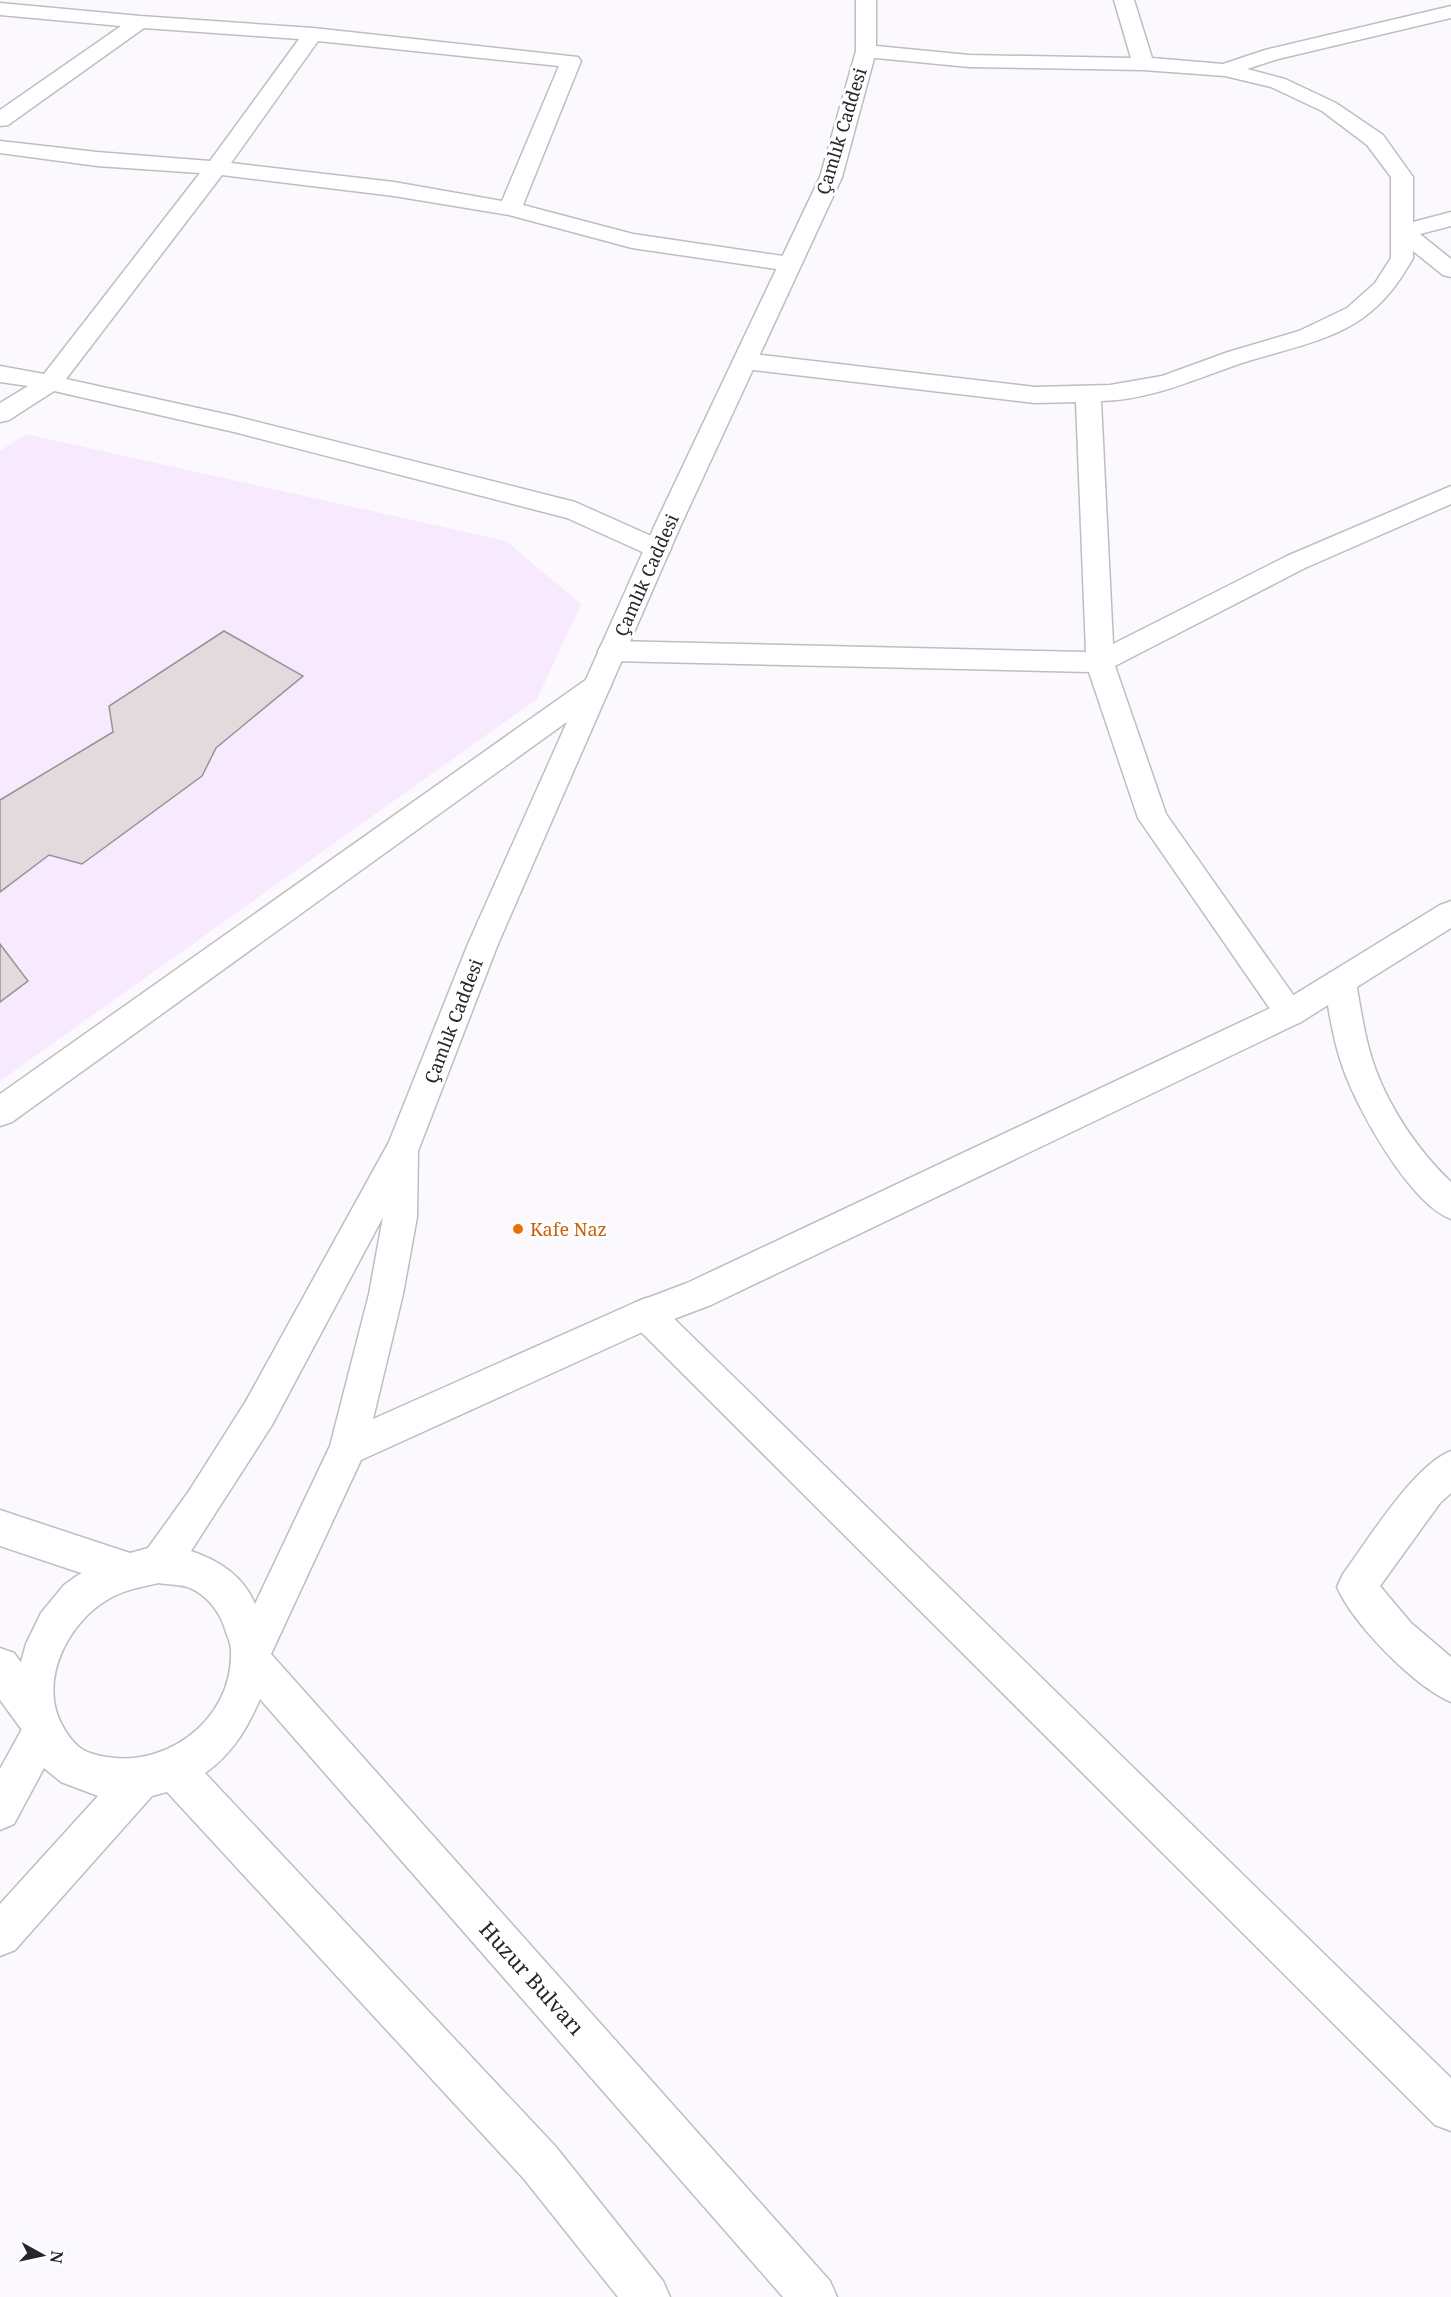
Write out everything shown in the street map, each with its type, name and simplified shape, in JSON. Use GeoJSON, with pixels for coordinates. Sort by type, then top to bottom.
{"type":"FeatureCollection","features":[{"type":"Feature","properties":{"kind":"street","name":"Çamlık Caddesi"},"geometry":{"type":"LineString","coordinates":[[404,1146],[483,944],[612,651],[831,177],[866,51],[867,0]]}},
{"type":"Feature","properties":{"kind":"street"},"geometry":{"type":"LineString","coordinates":[[1124,0],[1143,64]]}},
{"type":"Feature","properties":{"kind":"street"},"geometry":{"type":"LineString","coordinates":[[0,9],[140,22],[313,34],[571,61],[510,209]]}},
{"type":"Feature","properties":{"kind":"street"},"geometry":{"type":"LineString","coordinates":[[1225,70],[1272,54],[1451,12]]}},
{"type":"Feature","properties":{"kind":"street"},"geometry":{"type":"LineString","coordinates":[[0,120],[140,22]]}},
{"type":"Feature","properties":{"kind":"street"},"geometry":{"type":"LineString","coordinates":[[0,414],[50,382],[216,168],[313,34]]}},
{"type":"Feature","properties":{"kind":"street"},"geometry":{"type":"LineString","coordinates":[[745,361],[1035,394],[1110,393],[1167,383],[1236,357],[1307,336],[1355,313],[1384,287],[1402,258],[1402,177],[1375,140],[1329,106],[1278,83],[1225,70],[1143,64],[969,61],[866,51]]}},
{"type":"Feature","properties":{"kind":"street"},"geometry":{"type":"LineString","coordinates":[[0,147],[98,159],[216,168],[394,189],[510,209],[632,241],[790,264]]}},
{"type":"Feature","properties":{"kind":"street"},"geometry":{"type":"LineString","coordinates":[[1403,232],[1451,219]]}},
{"type":"Feature","properties":{"kind":"street"},"geometry":{"type":"LineString","coordinates":[[1403,232],[1451,270]]}},
{"type":"Feature","properties":{"kind":"street"},"geometry":{"type":"LineString","coordinates":[[0,374],[50,382],[245,427],[574,511],[658,549]]}},
{"type":"Feature","properties":{"kind":"street"},"geometry":{"type":"LineString","coordinates":[[1088,393],[1100,662],[1154,818],[1290,1013]]}},
{"type":"Feature","properties":{"kind":"street"},"geometry":{"type":"LineString","coordinates":[[612,651],[1100,662],[1296,562],[1451,494]]}},
{"type":"Feature","properties":{"kind":"street"},"geometry":{"type":"LineString","coordinates":[[0,1112],[597,686]]}},
{"type":"Feature","properties":{"kind":"street"},"geometry":{"type":"LineString","coordinates":[[348,1448],[646,1314],[699,1294],[1290,1013],[1451,913]]}},
{"type":"Feature","properties":{"kind":"street"},"geometry":{"type":"LineString","coordinates":[[1340,982],[1353,1052],[1382,1120],[1438,1193],[1451,1204]]}},
{"type":"Feature","properties":{"kind":"street"},"geometry":{"type":"LineString","coordinates":[[250,1656],[348,1448],[386,1294],[400,1217],[404,1146]]}},
{"type":"Feature","properties":{"kind":"street"},"geometry":{"type":"LineString","coordinates":[[0,1810],[40,1723],[34,1682],[43,1647],[62,1616],[90,1589],[144,1567],[202,1504],[259,1413],[404,1146]]}},
{"type":"Feature","properties":{"kind":"street"},"geometry":{"type":"LineString","coordinates":[[646,1314],[1451,2109]]}},
{"type":"Feature","properties":{"kind":"street"},"geometry":{"type":"LineString","coordinates":[[1451,1468],[1427,1491],[1356,1587],[1396,1637],[1451,1682]]}},
{"type":"Feature","properties":{"kind":"street"},"geometry":{"type":"LineString","coordinates":[[0,1528],[144,1567],[194,1570],[222,1587],[241,1614],[250,1656],[247,1684],[231,1720],[206,1749],[156,1775],[0,1935]]}},
{"type":"Feature","properties":{"kind":"street","name":"Huzur Bulvarı"},"geometry":{"type":"LineString","coordinates":[[250,1656],[814,2297]]}},
{"type":"Feature","properties":{"kind":"street"},"geometry":{"type":"LineString","coordinates":[[0,1667],[40,1723],[50,1745],[73,1767],[104,1780],[156,1775]]}},
{"type":"Feature","properties":{"kind":"street"},"geometry":{"type":"LineString","coordinates":[[156,1775],[540,2163],[647,2297]]}},
{"type":"Feature","properties":{"kind":"shaded area"},"geometry":{"type":"Polygon","coordinates":[[[26,434],[506,541],[581,604],[537,699],[0,1081],[0,451],[26,434]]]}},
{"type":"Feature","properties":{"kind":"building"},"geometry":{"type":"Polygon","coordinates":[[[224,631],[303,676],[216,748],[202,776],[82,864],[49,855],[0,892],[0,800],[113,732],[109,706],[224,631]]]}},
{"type":"Feature","properties":{"kind":"building"},"geometry":{"type":"Polygon","coordinates":[[[0,944],[28,981],[0,1002],[0,944]]]}},
{"type":"Feature","properties":{"kind":"place","name":"Kafe Naz"},"geometry":{"type":"Point","coordinates":[518,1229]}}]}
